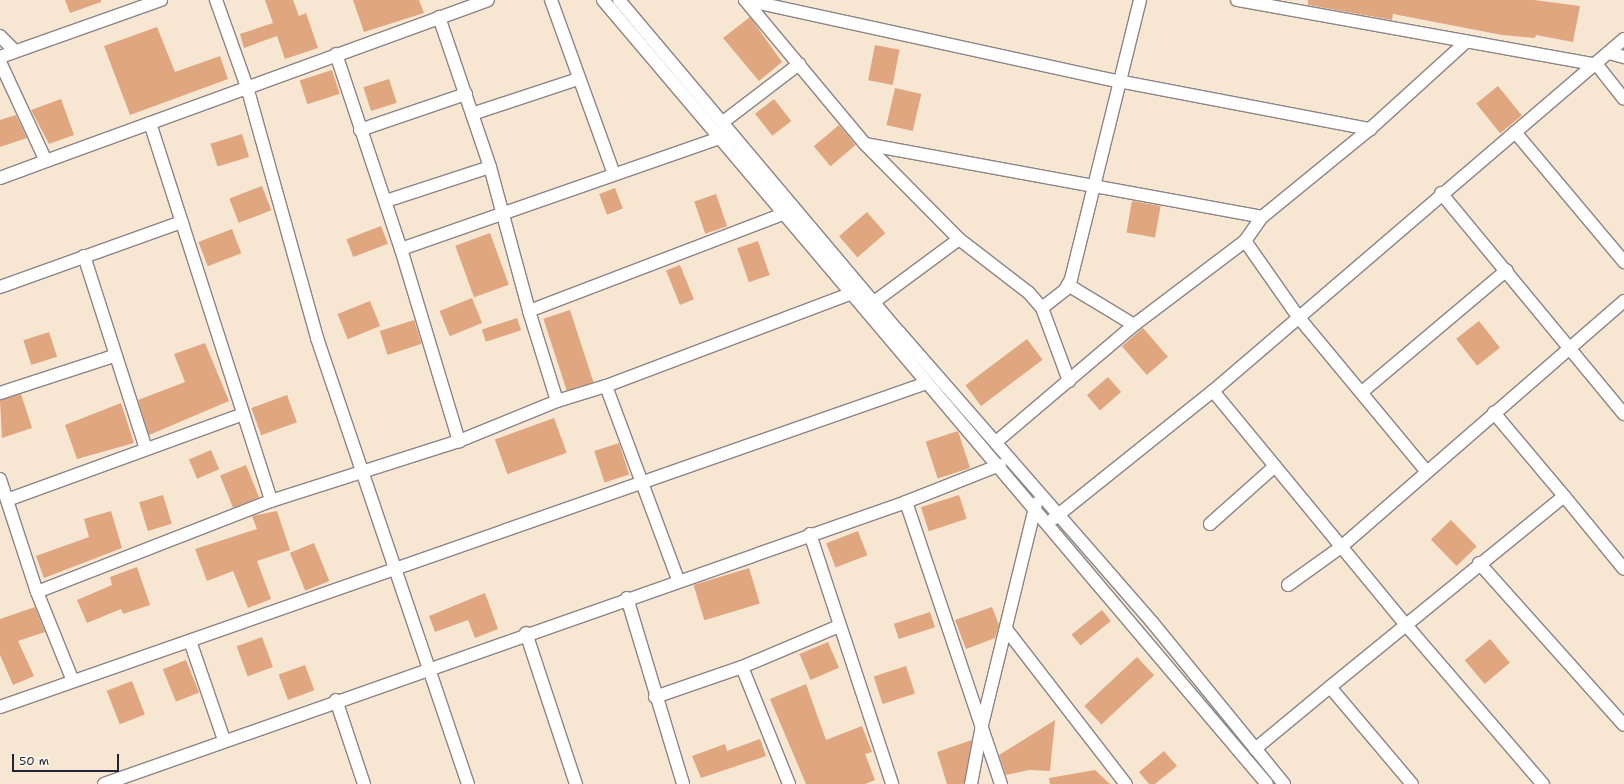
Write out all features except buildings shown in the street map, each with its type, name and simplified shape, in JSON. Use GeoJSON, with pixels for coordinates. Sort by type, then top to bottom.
{"type":"FeatureCollection","features":[{"type":"Feature","properties":{"kind":"street"},"geometry":{"type":"LineString","coordinates":[[0,57],[14,50],[160,0]]}},
{"type":"Feature","properties":{"kind":"street"},"geometry":{"type":"LineString","coordinates":[[216,0],[247,87],[317,338],[393,569],[430,667],[468,784]]}},
{"type":"Feature","properties":{"kind":"street"},"geometry":{"type":"LineString","coordinates":[[0,178],[336,54],[488,0]]}},
{"type":"Feature","properties":{"kind":"street"},"geometry":{"type":"LineString","coordinates":[[551,0],[578,79],[614,174]]}},
{"type":"Feature","properties":{"kind":"street"},"geometry":{"type":"LineString","coordinates":[[603,0],[722,137],[927,383],[1000,465],[1032,506],[1267,784]]}},
{"type":"Feature","properties":{"kind":"street"},"geometry":{"type":"LineString","coordinates":[[619,0],[874,302],[1059,515],[1284,784]]}},
{"type":"Feature","properties":{"kind":"street"},"geometry":{"type":"LineString","coordinates":[[745,0],[866,144],[959,239],[1030,293],[1042,308],[1069,381]]}},
{"type":"Feature","properties":{"kind":"street"},"geometry":{"type":"LineString","coordinates":[[745,0],[1118,81],[1370,130]]}},
{"type":"Feature","properties":{"kind":"street"},"geometry":{"type":"LineString","coordinates":[[1042,308],[1068,284],[1096,185],[1118,81],[1140,0]]}},
{"type":"Feature","properties":{"kind":"street"},"geometry":{"type":"LineString","coordinates":[[1237,0],[1597,65],[1624,99]]}},
{"type":"Feature","properties":{"kind":"street"},"geometry":{"type":"LineString","coordinates":[[439,17],[490,167],[529,311],[557,401]]}},
{"type":"Feature","properties":{"kind":"street"},"geometry":{"type":"LineString","coordinates":[[0,36],[14,50]]}},
{"type":"Feature","properties":{"kind":"street"},"geometry":{"type":"LineString","coordinates":[[1048,524],[1213,391],[1299,318],[1441,193],[1597,65],[1624,39]]}},
{"type":"Feature","properties":{"kind":"street"},"geometry":{"type":"LineString","coordinates":[[996,442],[1134,325],[1245,241],[1262,217],[1370,130],[1466,42]]}},
{"type":"Feature","properties":{"kind":"street"},"geometry":{"type":"LineString","coordinates":[[1609,53],[1624,57]]}},
{"type":"Feature","properties":{"kind":"street"},"geometry":{"type":"LineString","coordinates":[[336,54],[360,130],[386,201],[459,441]]}},
{"type":"Feature","properties":{"kind":"street"},"geometry":{"type":"LineString","coordinates":[[0,62],[46,161]]}},
{"type":"Feature","properties":{"kind":"street"},"geometry":{"type":"LineString","coordinates":[[723,122],[799,64]]}},
{"type":"Feature","properties":{"kind":"street"},"geometry":{"type":"LineString","coordinates":[[472,114],[578,79]]}},
{"type":"Feature","properties":{"kind":"street"},"geometry":{"type":"LineString","coordinates":[[360,130],[466,94]]}},
{"type":"Feature","properties":{"kind":"street"},"geometry":{"type":"LineString","coordinates":[[150,123],[241,415],[271,501]]}},
{"type":"Feature","properties":{"kind":"street"},"geometry":{"type":"LineString","coordinates":[[1515,132],[1624,262]]}},
{"type":"Feature","properties":{"kind":"street"},"geometry":{"type":"LineString","coordinates":[[401,249],[504,215],[614,174],[722,137]]}},
{"type":"Feature","properties":{"kind":"street"},"geometry":{"type":"LineString","coordinates":[[866,144],[1096,185],[1262,217]]}},
{"type":"Feature","properties":{"kind":"street"},"geometry":{"type":"LineString","coordinates":[[386,201],[490,167]]}},
{"type":"Feature","properties":{"kind":"street"},"geometry":{"type":"LineString","coordinates":[[1441,193],[1507,270],[1569,349],[1624,414]]}},
{"type":"Feature","properties":{"kind":"street"},"geometry":{"type":"LineString","coordinates":[[529,311],[785,213]]}},
{"type":"Feature","properties":{"kind":"street"},"geometry":{"type":"LineString","coordinates":[[0,287],[182,222]]}},
{"type":"Feature","properties":{"kind":"street"},"geometry":{"type":"LineString","coordinates":[[874,302],[959,239]]}},
{"type":"Feature","properties":{"kind":"street"},"geometry":{"type":"LineString","coordinates":[[1245,241],[1299,318],[1427,472]]}},
{"type":"Feature","properties":{"kind":"street"},"geometry":{"type":"LineString","coordinates":[[84,256],[114,356],[146,449]]}},
{"type":"Feature","properties":{"kind":"street"},"geometry":{"type":"LineString","coordinates":[[1362,392],[1507,270]]}},
{"type":"Feature","properties":{"kind":"street"},"geometry":{"type":"LineString","coordinates":[[1068,284],[1134,325]]}},
{"type":"Feature","properties":{"kind":"street"},"geometry":{"type":"LineString","coordinates":[[37,592],[271,501],[459,441],[557,401],[606,386],[852,293]]}},
{"type":"Feature","properties":{"kind":"street"},"geometry":{"type":"LineString","coordinates":[[1288,585],[1341,547],[1624,301]]}},
{"type":"Feature","properties":{"kind":"street"},"geometry":{"type":"LineString","coordinates":[[0,393],[114,356]]}},
{"type":"Feature","properties":{"kind":"street"},"geometry":{"type":"LineString","coordinates":[[0,707],[927,383]]}},
{"type":"Feature","properties":{"kind":"street"},"geometry":{"type":"LineString","coordinates":[[606,386],[678,580]]}},
{"type":"Feature","properties":{"kind":"street"},"geometry":{"type":"LineString","coordinates":[[1213,391],[1406,625],[1543,784]]}},
{"type":"Feature","properties":{"kind":"street"},"geometry":{"type":"LineString","coordinates":[[1494,413],[1624,569]]}},
{"type":"Feature","properties":{"kind":"street"},"geometry":{"type":"LineString","coordinates":[[7,500],[241,415]]}},
{"type":"Feature","properties":{"kind":"street"},"geometry":{"type":"LineString","coordinates":[[104,784],[526,633],[906,502],[1000,465]]}},
{"type":"Feature","properties":{"kind":"street"},"geometry":{"type":"LineString","coordinates":[[1210,524],[1275,466]]}},
{"type":"Feature","properties":{"kind":"street"},"geometry":{"type":"LineString","coordinates":[[0,479],[37,592],[73,681]]}},
{"type":"Feature","properties":{"kind":"street"},"geometry":{"type":"LineString","coordinates":[[1255,749],[1479,563],[1564,496]]}},
{"type":"Feature","properties":{"kind":"street"},"geometry":{"type":"LineString","coordinates":[[971,784],[982,725],[1006,629],[1032,506],[1043,497]]}},
{"type":"Feature","properties":{"kind":"street"},"geometry":{"type":"LineString","coordinates":[[906,502],[1001,784]]}},
{"type":"Feature","properties":{"kind":"street"},"geometry":{"type":"LineString","coordinates":[[810,534],[892,784]]}},
{"type":"Feature","properties":{"kind":"street"},"geometry":{"type":"LineString","coordinates":[[1479,563],[1624,725]]}},
{"type":"Feature","properties":{"kind":"street"},"geometry":{"type":"LineString","coordinates":[[627,598],[655,697],[683,784]]}},
{"type":"Feature","properties":{"kind":"street"},"geometry":{"type":"LineString","coordinates":[[655,697],[742,667],[839,626]]}},
{"type":"Feature","properties":{"kind":"street"},"geometry":{"type":"LineString","coordinates":[[1006,629],[1126,784]]}},
{"type":"Feature","properties":{"kind":"street"},"geometry":{"type":"LineString","coordinates":[[526,633],[576,784]]}},
{"type":"Feature","properties":{"kind":"street"},"geometry":{"type":"LineString","coordinates":[[190,640],[224,740]]}},
{"type":"Feature","properties":{"kind":"street"},"geometry":{"type":"LineString","coordinates":[[742,667],[789,784]]}},
{"type":"Feature","properties":{"kind":"street"},"geometry":{"type":"LineString","coordinates":[[1330,687],[1412,784]]}},
{"type":"Feature","properties":{"kind":"street"},"geometry":{"type":"LineString","coordinates":[[336,700],[364,784]]}}]}
